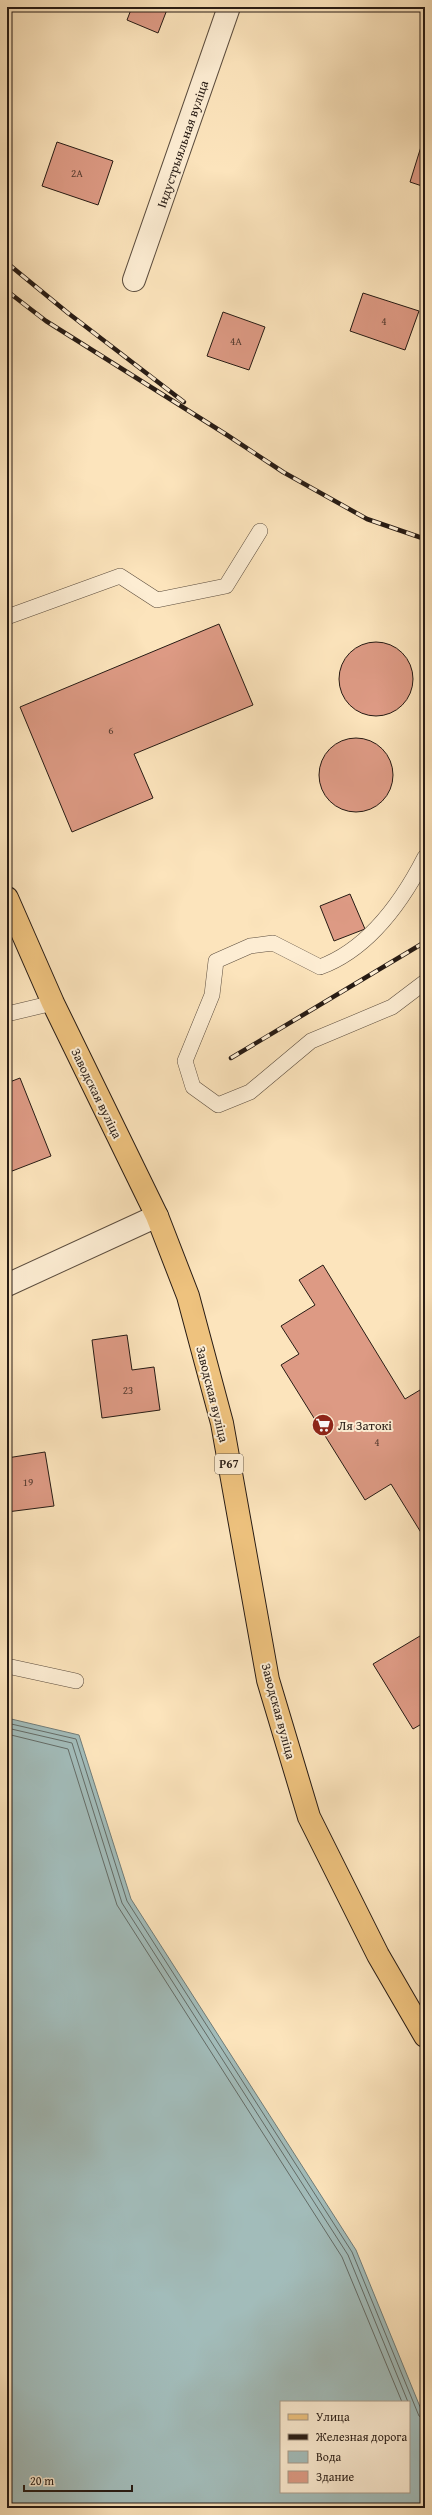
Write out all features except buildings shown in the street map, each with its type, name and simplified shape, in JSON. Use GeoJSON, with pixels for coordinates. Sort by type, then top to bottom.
{"type":"FeatureCollection","features":[{"type":"Feature","properties":{"kind":"main road","name":"Заводская вуліца"},"geometry":{"type":"LineString","coordinates":[[7,898],[53,1003],[157,1216],[188,1296],[222,1423],[268,1680],[309,1818],[378,1955],[425,2036]]}},
{"type":"Feature","properties":{"kind":"street","name":"Індустрыяльная вуліца"},"geometry":{"type":"LineString","coordinates":[[134,280],[229,7]]}},
{"type":"Feature","properties":{"kind":"street"},"geometry":{"type":"LineString","coordinates":[[7,1286],[157,1216]]}},
{"type":"Feature","properties":{"kind":"lane"},"geometry":{"type":"LineString","coordinates":[[7,617],[120,576],[157,600],[226,586],[260,531]]}},
{"type":"Feature","properties":{"kind":"lane"},"geometry":{"type":"LineString","coordinates":[[425,857],[413,881],[381,925],[336,961],[320,968],[273,943],[250,946],[216,961],[212,995],[185,1061],[193,1087],[218,1105],[250,1092],[311,1041],[392,1008],[425,982]]}},
{"type":"Feature","properties":{"kind":"lane"},"geometry":{"type":"LineString","coordinates":[[7,1014],[53,1003]]}},
{"type":"Feature","properties":{"kind":"lane"},"geometry":{"type":"LineString","coordinates":[[7,1666],[76,1681]]}},
{"type":"Feature","properties":{"kind":"water"},"geometry":{"type":"Polygon","coordinates":[[[7,1718],[79,1735],[131,1899],[356,2250],[425,2419],[425,2508],[7,2508],[7,1718]]]}},
{"type":"Feature","properties":{"kind":"railway"},"geometry":{"type":"LineString","coordinates":[[7,263],[68,313],[184,402]]}},
{"type":"Feature","properties":{"kind":"railway"},"geometry":{"type":"LineString","coordinates":[[7,291],[46,321],[283,472],[367,519],[425,539]]}},
{"type":"Feature","properties":{"kind":"railway"},"geometry":{"type":"LineString","coordinates":[[231,1058],[425,942]]}},
{"type":"Feature","properties":{"kind":"place","name":"Ля Затокі"},"geometry":{"type":"Point","coordinates":[323,1425]}}]}
